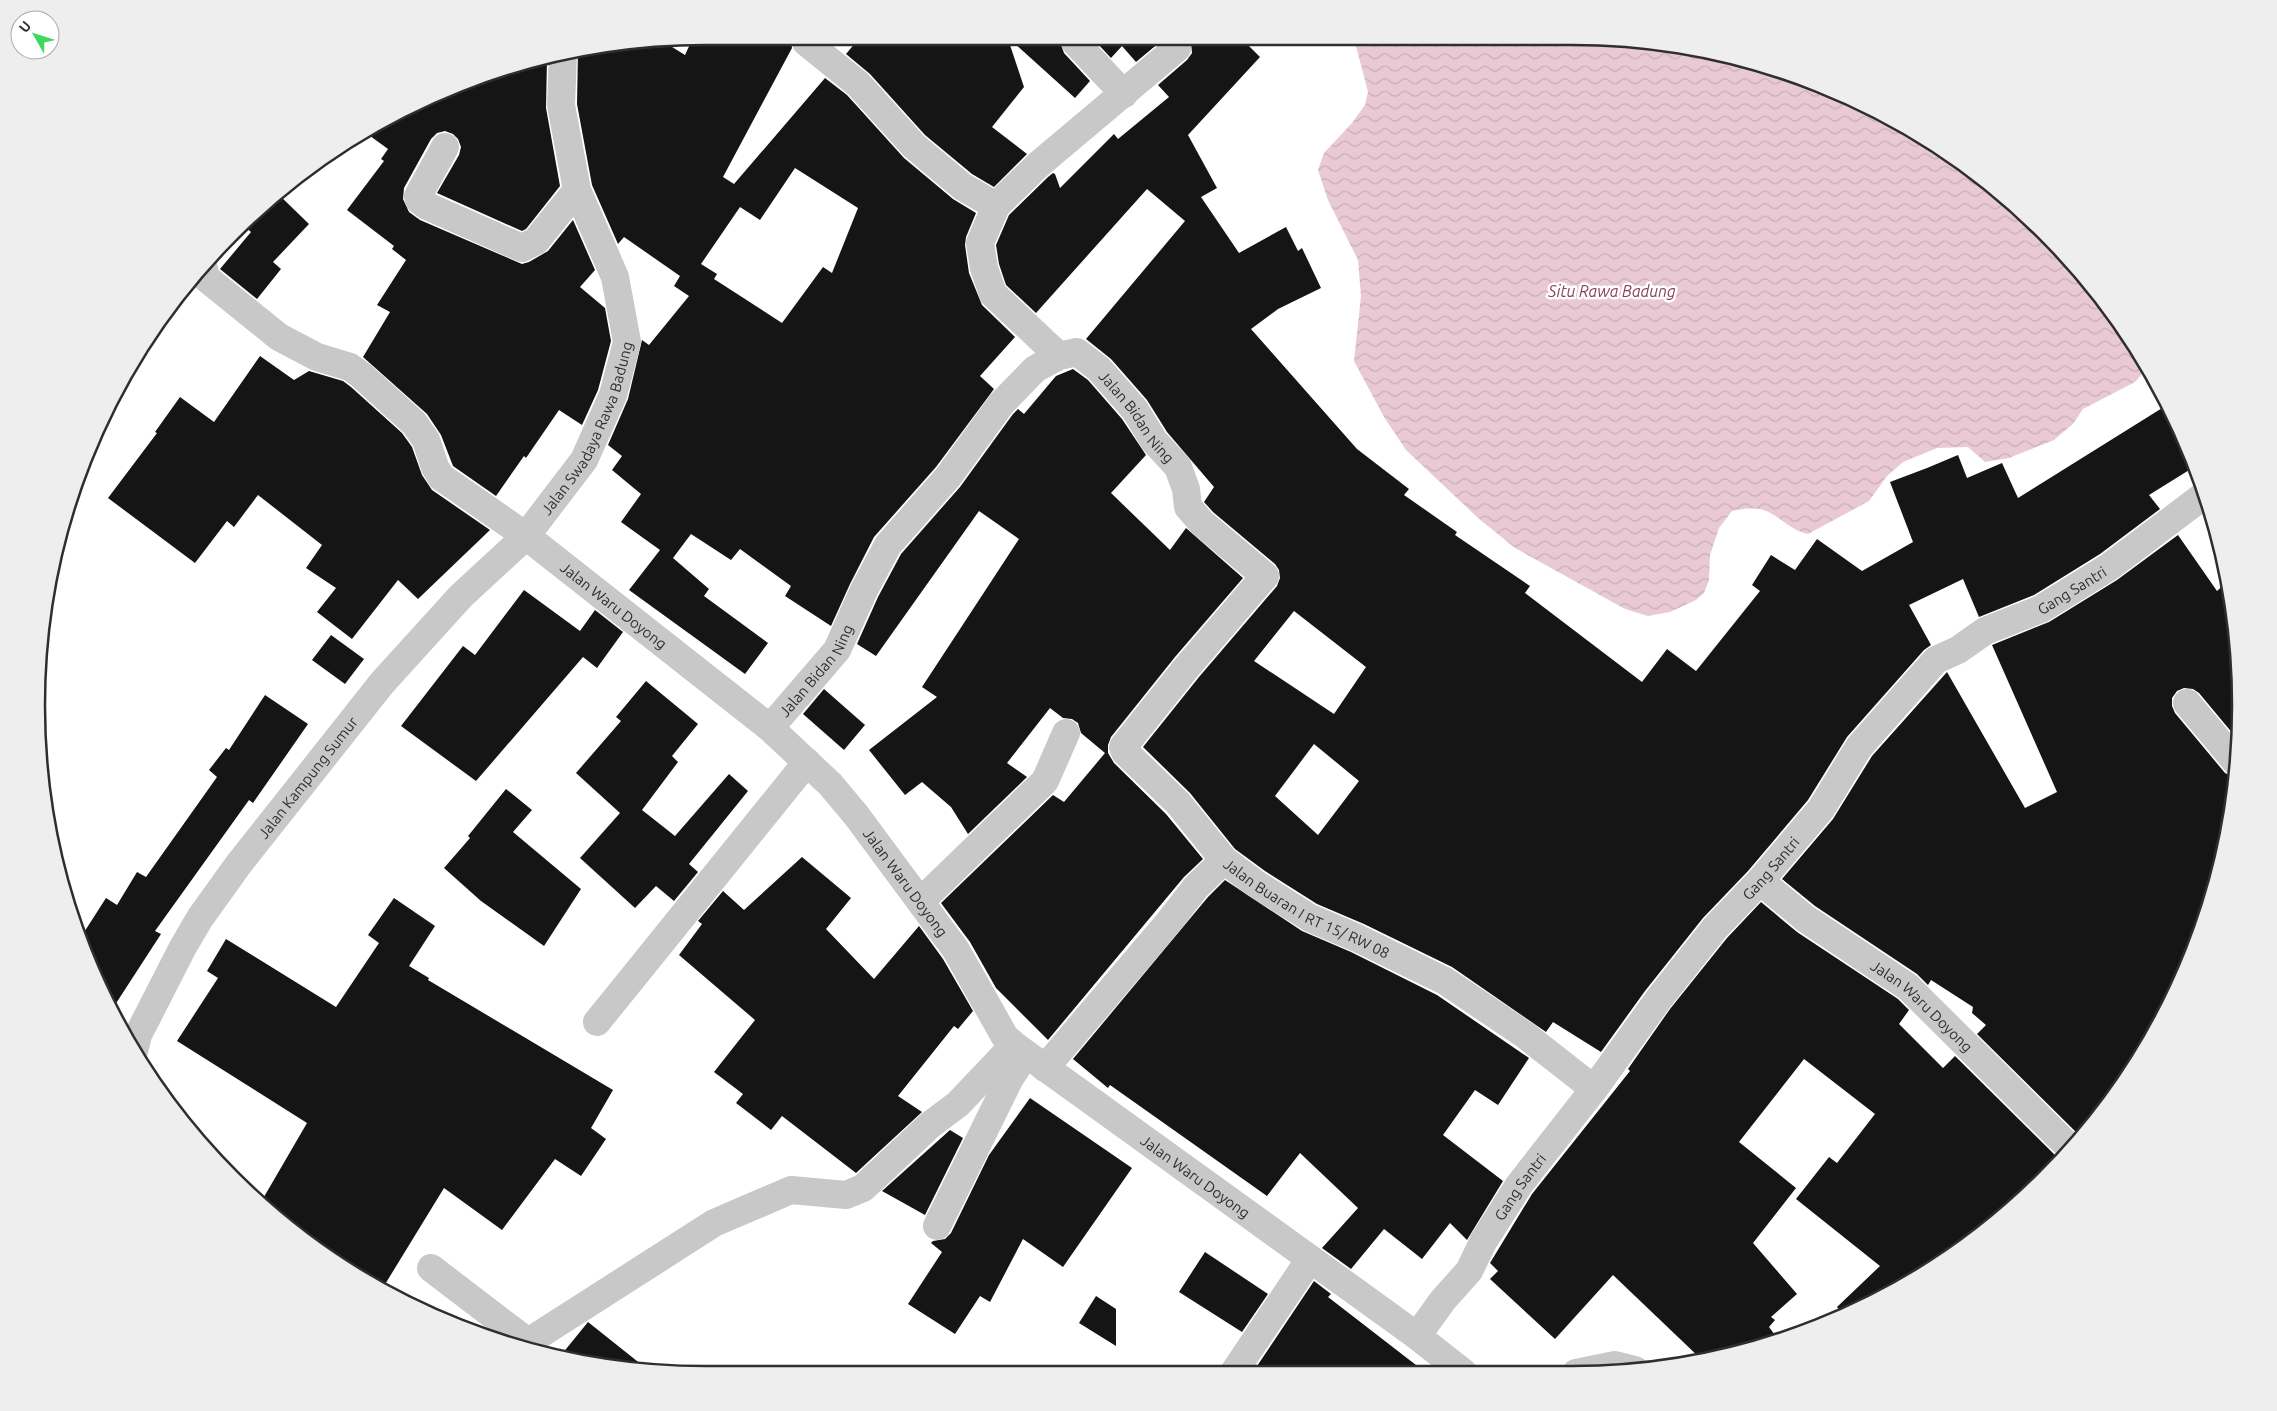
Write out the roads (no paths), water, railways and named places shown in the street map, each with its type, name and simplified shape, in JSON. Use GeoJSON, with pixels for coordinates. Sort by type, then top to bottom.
{"type":"FeatureCollection","features":[{"type":"Feature","properties":{"kind":"street"},"geometry":{"type":"LineString","coordinates":[[810,45],[858,84],[914,146],[963,187],[996,206]]}},
{"type":"Feature","properties":{"kind":"street"},"geometry":{"type":"LineString","coordinates":[[1078,45],[1124,94]]}},
{"type":"Feature","properties":{"kind":"street"},"geometry":{"type":"LineString","coordinates":[[1059,356],[994,294],[984,268],[980,243],[996,206],[1038,165],[1177,48]]}},
{"type":"Feature","properties":{"kind":"street","name":"Jalan Swadaya Rawa Badung"},"geometry":{"type":"LineString","coordinates":[[526,536],[584,460],[613,395],[627,342],[615,277],[576,190],[560,105],[563,61]]}},
{"type":"Feature","properties":{"kind":"street"},"geometry":{"type":"LineString","coordinates":[[445,147],[418,196],[419,200],[427,206],[522,248],[536,241],[576,190]]}},
{"type":"Feature","properties":{"kind":"street","name":"Jalan Waru Doyong"},"geometry":{"type":"LineString","coordinates":[[205,274],[206,278],[280,337],[317,357],[350,367],[361,375],[414,423],[426,440],[435,467],[441,478],[526,536],[770,728],[807,762],[830,784],[856,815],[921,901],[956,950],[1005,1037],[1028,1056],[1417,1336],[1455,1366]]}},
{"type":"Feature","properties":{"kind":"street","name":"Jalan Bidan Ning"},"geometry":{"type":"LineString","coordinates":[[770,728],[836,650],[864,590],[888,546],[948,477],[1001,404],[1035,369],[1059,356],[1077,352],[1099,369],[1135,410],[1154,440],[1178,468],[1186,489],[1188,507],[1202,523],[1265,576],[1187,667],[1123,746],[1125,752],[1178,803],[1224,860]]}},
{"type":"Feature","properties":{"kind":"street","name":"Gang Santri"},"geometry":{"type":"LineString","coordinates":[[1417,1336],[1443,1300],[1469,1271],[1483,1242],[1519,1185],[1594,1089],[1658,1000],[1715,928],[1760,881],[1821,809],[1859,747],[1936,660],[1958,650],[1985,631],[2041,609],[2109,567],[2199,502]]}},
{"type":"Feature","properties":{"kind":"street","name":"Jalan Kampung Sumur"},"geometry":{"type":"LineString","coordinates":[[136,1041],[183,947],[200,918],[238,865],[382,683],[461,596],[526,536]]}},
{"type":"Feature","properties":{"kind":"street"},"geometry":{"type":"LineString","coordinates":[[2187,703],[2230,754]]}},
{"type":"Feature","properties":{"kind":"street"},"geometry":{"type":"LineString","coordinates":[[921,901],[1045,781],[1066,733]]}},
{"type":"Feature","properties":{"kind":"street"},"geometry":{"type":"LineString","coordinates":[[597,1022],[807,762]]}},
{"type":"Feature","properties":{"kind":"street","name":"Jalan Buaran I RT 15/ RW 08"},"geometry":{"type":"LineString","coordinates":[[1028,1056],[1168,923],[1196,886],[1224,860],[1310,918],[1357,938],[1445,981],[1525,1036],[1594,1089]]}},
{"type":"Feature","properties":{"kind":"street","name":"Jalan Waru Doyong"},"geometry":{"type":"LineString","coordinates":[[1760,881],[1806,919],[1908,987],[2066,1144]]}},
{"type":"Feature","properties":{"kind":"street"},"geometry":{"type":"LineString","coordinates":[[937,1226],[1010,1078],[1028,1056]]}},
{"type":"Feature","properties":{"kind":"street"},"geometry":{"type":"LineString","coordinates":[[529,1341],[714,1223],[791,1190],[846,1195],[863,1188],[930,1125],[1028,1056]]}},
{"type":"Feature","properties":{"kind":"street"},"geometry":{"type":"LineString","coordinates":[[1238,1366],[1310,1259]]}},
{"type":"Feature","properties":{"kind":"street"},"geometry":{"type":"LineString","coordinates":[[431,1268],[522,1339]]}},
{"type":"Feature","properties":{"kind":"water","name":"Situ Rawa Badung"},"geometry":{"type":"Polygon","coordinates":[[[1356,45],[1615,46],[1700,58],[1784,80],[1824,95],[1902,133],[1974,181],[2039,238],[2068,270],[2096,303],[2143,373],[2135,382],[2083,409],[2073,424],[2054,440],[2009,458],[1985,462],[1968,447],[1937,448],[1903,462],[1887,476],[1869,501],[1808,534],[1794,529],[1771,514],[1759,509],[1732,511],[1719,528],[1710,555],[1709,580],[1704,593],[1696,600],[1670,612],[1648,616],[1625,609],[1515,548],[1478,518],[1406,450],[1384,417],[1354,361],[1361,296],[1358,260],[1328,200],[1318,170],[1324,153],[1352,123],[1365,105],[1368,92],[1356,45]]]}}]}
